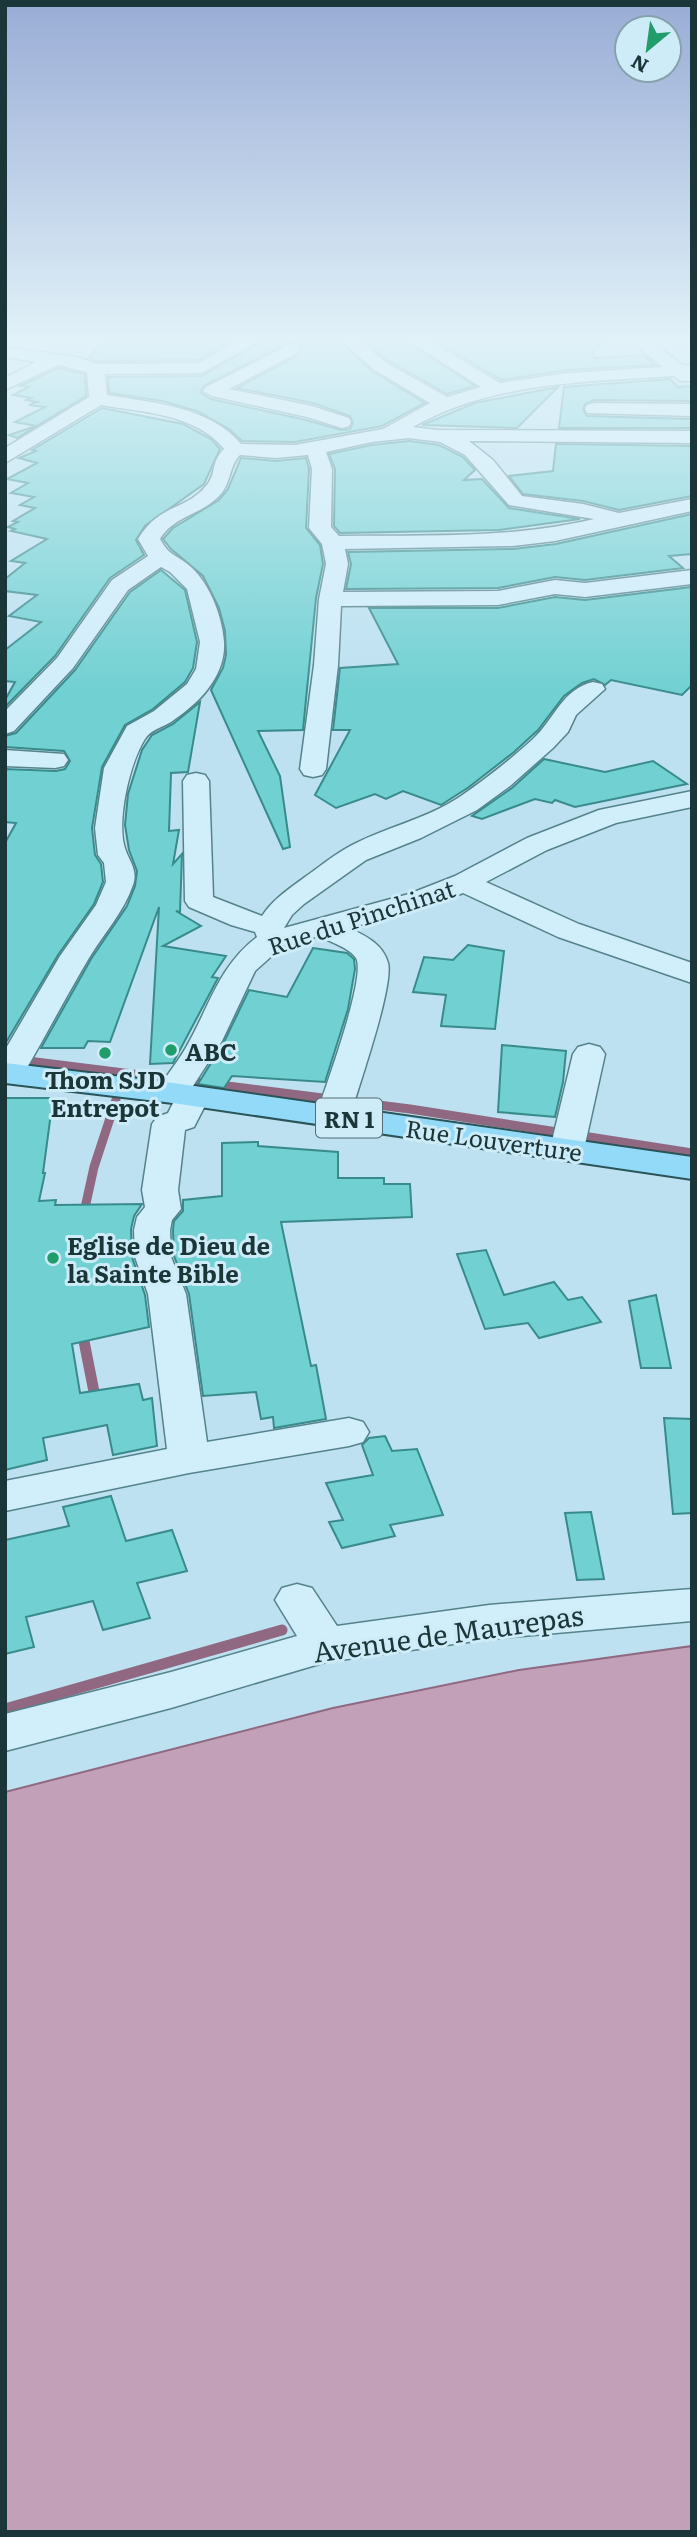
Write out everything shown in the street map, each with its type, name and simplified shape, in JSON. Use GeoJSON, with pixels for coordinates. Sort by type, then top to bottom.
{"type":"FeatureCollection","features":[{"type":"Feature","properties":{"kind":"main road","name":"Rue Louverture"},"geometry":{"type":"LineString","coordinates":[[11,1066],[337,1105],[569,1138],[692,1168]]}},
{"type":"Feature","properties":{"kind":"street"},"geometry":{"type":"LineString","coordinates":[[11,1066],[75,956],[110,905],[120,882],[118,860],[112,855],[109,828],[117,768],[136,731],[163,716],[196,688],[208,669],[212,642],[198,587],[178,567],[160,558],[149,539],[158,525],[200,501],[217,487],[224,474],[224,460],[229,455]]}},
{"type":"Feature","properties":{"kind":"street"},"geometry":{"type":"LineString","coordinates":[[313,769],[326,665],[330,600],[337,564],[332,543],[320,528],[322,470],[317,455]]}},
{"type":"Feature","properties":{"kind":"street"},"geometry":{"type":"LineString","coordinates":[[473,455],[516,501],[583,510],[619,519]]}},
{"type":"Feature","properties":{"kind":"street"},"geometry":{"type":"LineString","coordinates":[[332,543],[513,540],[555,535],[692,505]]}},
{"type":"Feature","properties":{"kind":"street"},"geometry":{"type":"LineString","coordinates":[[5,726],[65,663],[120,585],[160,558]]}},
{"type":"Feature","properties":{"kind":"street"},"geometry":{"type":"LineString","coordinates":[[330,600],[498,598],[555,587],[584,590],[692,577]]}},
{"type":"Feature","properties":{"kind":"street"},"geometry":{"type":"LineString","coordinates":[[196,781],[199,901],[270,934],[281,909],[356,854],[411,832],[467,804],[501,780],[544,743],[559,727],[565,712],[593,689]]}},
{"type":"Feature","properties":{"kind":"street"},"geometry":{"type":"LineString","coordinates":[[5,758],[55,760]]}},
{"type":"Feature","properties":{"kind":"street","name":"Rue du Pinchinat"},"geometry":{"type":"LineString","coordinates":[[189,1459],[167,1294],[153,1256],[152,1230],[155,1217],[163,1209],[160,1190],[169,1125],[181,1120],[182,1087],[231,983],[252,953],[270,934],[323,927],[419,900],[465,882],[537,844],[584,825],[610,816],[692,799]]}},
{"type":"Feature","properties":{"kind":"street"},"geometry":{"type":"LineString","coordinates":[[465,882],[498,900],[572,931],[640,953],[692,974]]}},
{"type":"Feature","properties":{"kind":"street"},"geometry":{"type":"LineString","coordinates":[[323,927],[368,951],[374,965],[369,1000],[337,1105]]}},
{"type":"Feature","properties":{"kind":"street"},"geometry":{"type":"LineString","coordinates":[[569,1138],[589,1054]]}},
{"type":"Feature","properties":{"kind":"street"},"geometry":{"type":"LineString","coordinates":[[5,1496],[189,1459],[349,1432]]}},
{"type":"Feature","properties":{"kind":"street"},"geometry":{"type":"LineString","coordinates":[[297,1600],[326,1645]]}},
{"type":"Feature","properties":{"kind":"street","name":"Avenue de Maurepas"},"geometry":{"type":"LineString","coordinates":[[5,1733],[170,1690],[326,1645],[489,1622],[692,1605]]}},
{"type":"Feature","properties":{"kind":"shaded area"},"geometry":{"type":"Polygon","coordinates":[[[692,1646],[692,2532],[5,2532],[5,1792],[333,1708],[519,1670],[692,1646]]]}},
{"type":"Feature","properties":{"kind":"building"},"geometry":{"type":"Polygon","coordinates":[[[25,455],[217,455],[204,484],[145,526],[136,540],[144,555],[110,578],[55,656],[5,707],[5,700],[15,682],[5,681],[5,650],[41,622],[9,616],[37,595],[5,591],[5,579],[25,563],[11,561],[47,539],[11,531],[15,529],[8,527],[35,508],[20,505],[34,497],[11,493],[28,483],[7,479],[37,463],[19,458],[25,455]]]}},
{"type":"Feature","properties":{"kind":"building"},"geometry":{"type":"Polygon","coordinates":[[[330,455],[460,455],[475,470],[464,480],[482,479],[509,508],[580,519],[499,530],[340,533],[334,526],[335,469],[330,455]]]}},
{"type":"Feature","properties":{"kind":"building"},"geometry":{"type":"Polygon","coordinates":[[[555,455],[692,455],[692,496],[619,510],[583,501],[523,494],[509,476],[553,471],[555,455]]]}},
{"type":"Feature","properties":{"kind":"building"},"geometry":{"type":"Polygon","coordinates":[[[241,458],[276,461],[306,458],[309,469],[306,528],[320,545],[323,564],[316,598],[303,730],[258,731],[280,776],[290,847],[283,849],[211,690],[223,668],[226,655],[225,631],[219,608],[203,576],[163,539],[173,528],[219,500],[228,489],[241,458]]]}},
{"type":"Feature","properties":{"kind":"building"},"geometry":{"type":"Polygon","coordinates":[[[692,514],[691,554],[669,556],[683,568],[585,580],[555,577],[498,588],[346,589],[351,564],[348,552],[513,549],[556,544],[692,514]]]}},
{"type":"Feature","properties":{"kind":"building"},"geometry":{"type":"Polygon","coordinates":[[[161,570],[185,590],[197,642],[193,668],[185,682],[153,709],[125,725],[102,767],[92,828],[95,855],[101,864],[103,882],[94,904],[58,955],[5,1044],[5,843],[16,823],[5,822],[5,769],[56,771],[65,769],[70,761],[64,751],[5,747],[5,736],[16,733],[75,670],[130,592],[161,570]]]}},
{"type":"Feature","properties":{"kind":"building"},"geometry":{"type":"Polygon","coordinates":[[[692,587],[692,685],[682,695],[611,680],[605,685],[594,679],[582,683],[564,696],[538,730],[514,752],[441,805],[403,791],[386,799],[375,794],[336,808],[315,795],[350,730],[333,730],[340,668],[398,664],[369,608],[498,608],[555,597],[585,600],[692,587]]]}},
{"type":"Feature","properties":{"kind":"building"},"geometry":{"type":"Polygon","coordinates":[[[200,702],[188,772],[171,773],[169,831],[179,830],[173,864],[182,854],[180,912],[176,911],[201,926],[163,946],[226,956],[212,977],[218,978],[173,1063],[150,1064],[159,907],[110,1042],[88,1041],[84,1048],[41,1048],[91,959],[127,906],[135,886],[137,871],[129,850],[125,825],[128,794],[142,750],[152,735],[173,724],[200,702]]]}},
{"type":"Feature","properties":{"kind":"building"},"geometry":{"type":"Polygon","coordinates":[[[544,759],[605,772],[653,761],[687,784],[575,807],[555,800],[552,803],[535,799],[482,819],[472,816],[512,788],[544,759]]]}},
{"type":"Feature","properties":{"kind":"building"},"geometry":{"type":"Polygon","coordinates":[[[468,945],[504,951],[495,1029],[441,1026],[446,995],[413,992],[424,957],[453,960],[468,945]]]}},
{"type":"Feature","properties":{"kind":"building"},"geometry":{"type":"Polygon","coordinates":[[[313,948],[347,953],[354,959],[355,969],[348,1009],[325,1082],[232,1076],[224,1088],[198,1084],[224,1042],[249,990],[287,997],[313,948]]]}},
{"type":"Feature","properties":{"kind":"building"},"geometry":{"type":"Polygon","coordinates":[[[502,1045],[566,1051],[563,1082],[555,1117],[498,1112],[502,1045]]]}},
{"type":"Feature","properties":{"kind":"building"},"geometry":{"type":"Polygon","coordinates":[[[5,1098],[53,1098],[45,1173],[39,1201],[56,1200],[55,1205],[142,1204],[134,1216],[131,1229],[132,1257],[145,1295],[149,1327],[72,1344],[80,1393],[139,1384],[143,1400],[152,1398],[157,1446],[113,1455],[107,1425],[43,1438],[47,1460],[5,1470],[5,1098]]]}},
{"type":"Feature","properties":{"kind":"building"},"geometry":{"type":"Polygon","coordinates":[[[258,1142],[258,1146],[338,1152],[338,1178],[384,1178],[384,1184],[410,1184],[412,1217],[281,1222],[311,1366],[316,1365],[326,1419],[274,1428],[273,1417],[261,1419],[256,1392],[203,1396],[189,1294],[174,1256],[174,1221],[183,1211],[183,1200],[222,1196],[222,1143],[258,1142]]]}},
{"type":"Feature","properties":{"kind":"building"},"geometry":{"type":"Polygon","coordinates":[[[486,1250],[504,1295],[554,1282],[568,1300],[582,1297],[601,1322],[539,1338],[528,1323],[485,1329],[457,1254],[486,1250]]]}},
{"type":"Feature","properties":{"kind":"building"},"geometry":{"type":"Polygon","coordinates":[[[656,1295],[671,1368],[641,1368],[629,1301],[656,1295]]]}},
{"type":"Feature","properties":{"kind":"building"},"geometry":{"type":"Polygon","coordinates":[[[664,1418],[692,1419],[692,1513],[673,1514],[664,1418]]]}},
{"type":"Feature","properties":{"kind":"building"},"geometry":{"type":"Polygon","coordinates":[[[385,1436],[392,1451],[417,1449],[443,1515],[390,1525],[395,1536],[342,1548],[329,1522],[343,1520],[326,1483],[373,1475],[362,1445],[369,1438],[385,1436]]]}},
{"type":"Feature","properties":{"kind":"building"},"geometry":{"type":"Polygon","coordinates":[[[111,1496],[126,1541],[172,1530],[187,1571],[137,1583],[150,1618],[103,1630],[93,1601],[26,1617],[34,1647],[5,1654],[5,1540],[69,1526],[63,1507],[111,1496]]]}},
{"type":"Feature","properties":{"kind":"building"},"geometry":{"type":"Polygon","coordinates":[[[591,1512],[604,1579],[577,1580],[565,1513],[591,1512]]]}},
{"type":"Feature","properties":{"kind":"waterway"},"geometry":{"type":"LineString","coordinates":[[20,1060],[410,1109],[692,1153]]}},
{"type":"Feature","properties":{"kind":"waterway"},"geometry":{"type":"LineString","coordinates":[[83,1217],[94,1167],[116,1100]]}},
{"type":"Feature","properties":{"kind":"waterway"},"geometry":{"type":"LineString","coordinates":[[82,1331],[96,1402]]}},
{"type":"Feature","properties":{"kind":"waterway"},"geometry":{"type":"LineString","coordinates":[[5,1709],[282,1630]]}},
{"type":"Feature","properties":{"kind":"place","name":"ABC"},"geometry":{"type":"Point","coordinates":[171,1050]}},
{"type":"Feature","properties":{"kind":"place","name":"Thom SJD Entrepot"},"geometry":{"type":"Point","coordinates":[105,1053]}},
{"type":"Feature","properties":{"kind":"place","name":"Eglise de Dieu de la Sainte Bible"},"geometry":{"type":"Point","coordinates":[53,1258]}}]}
